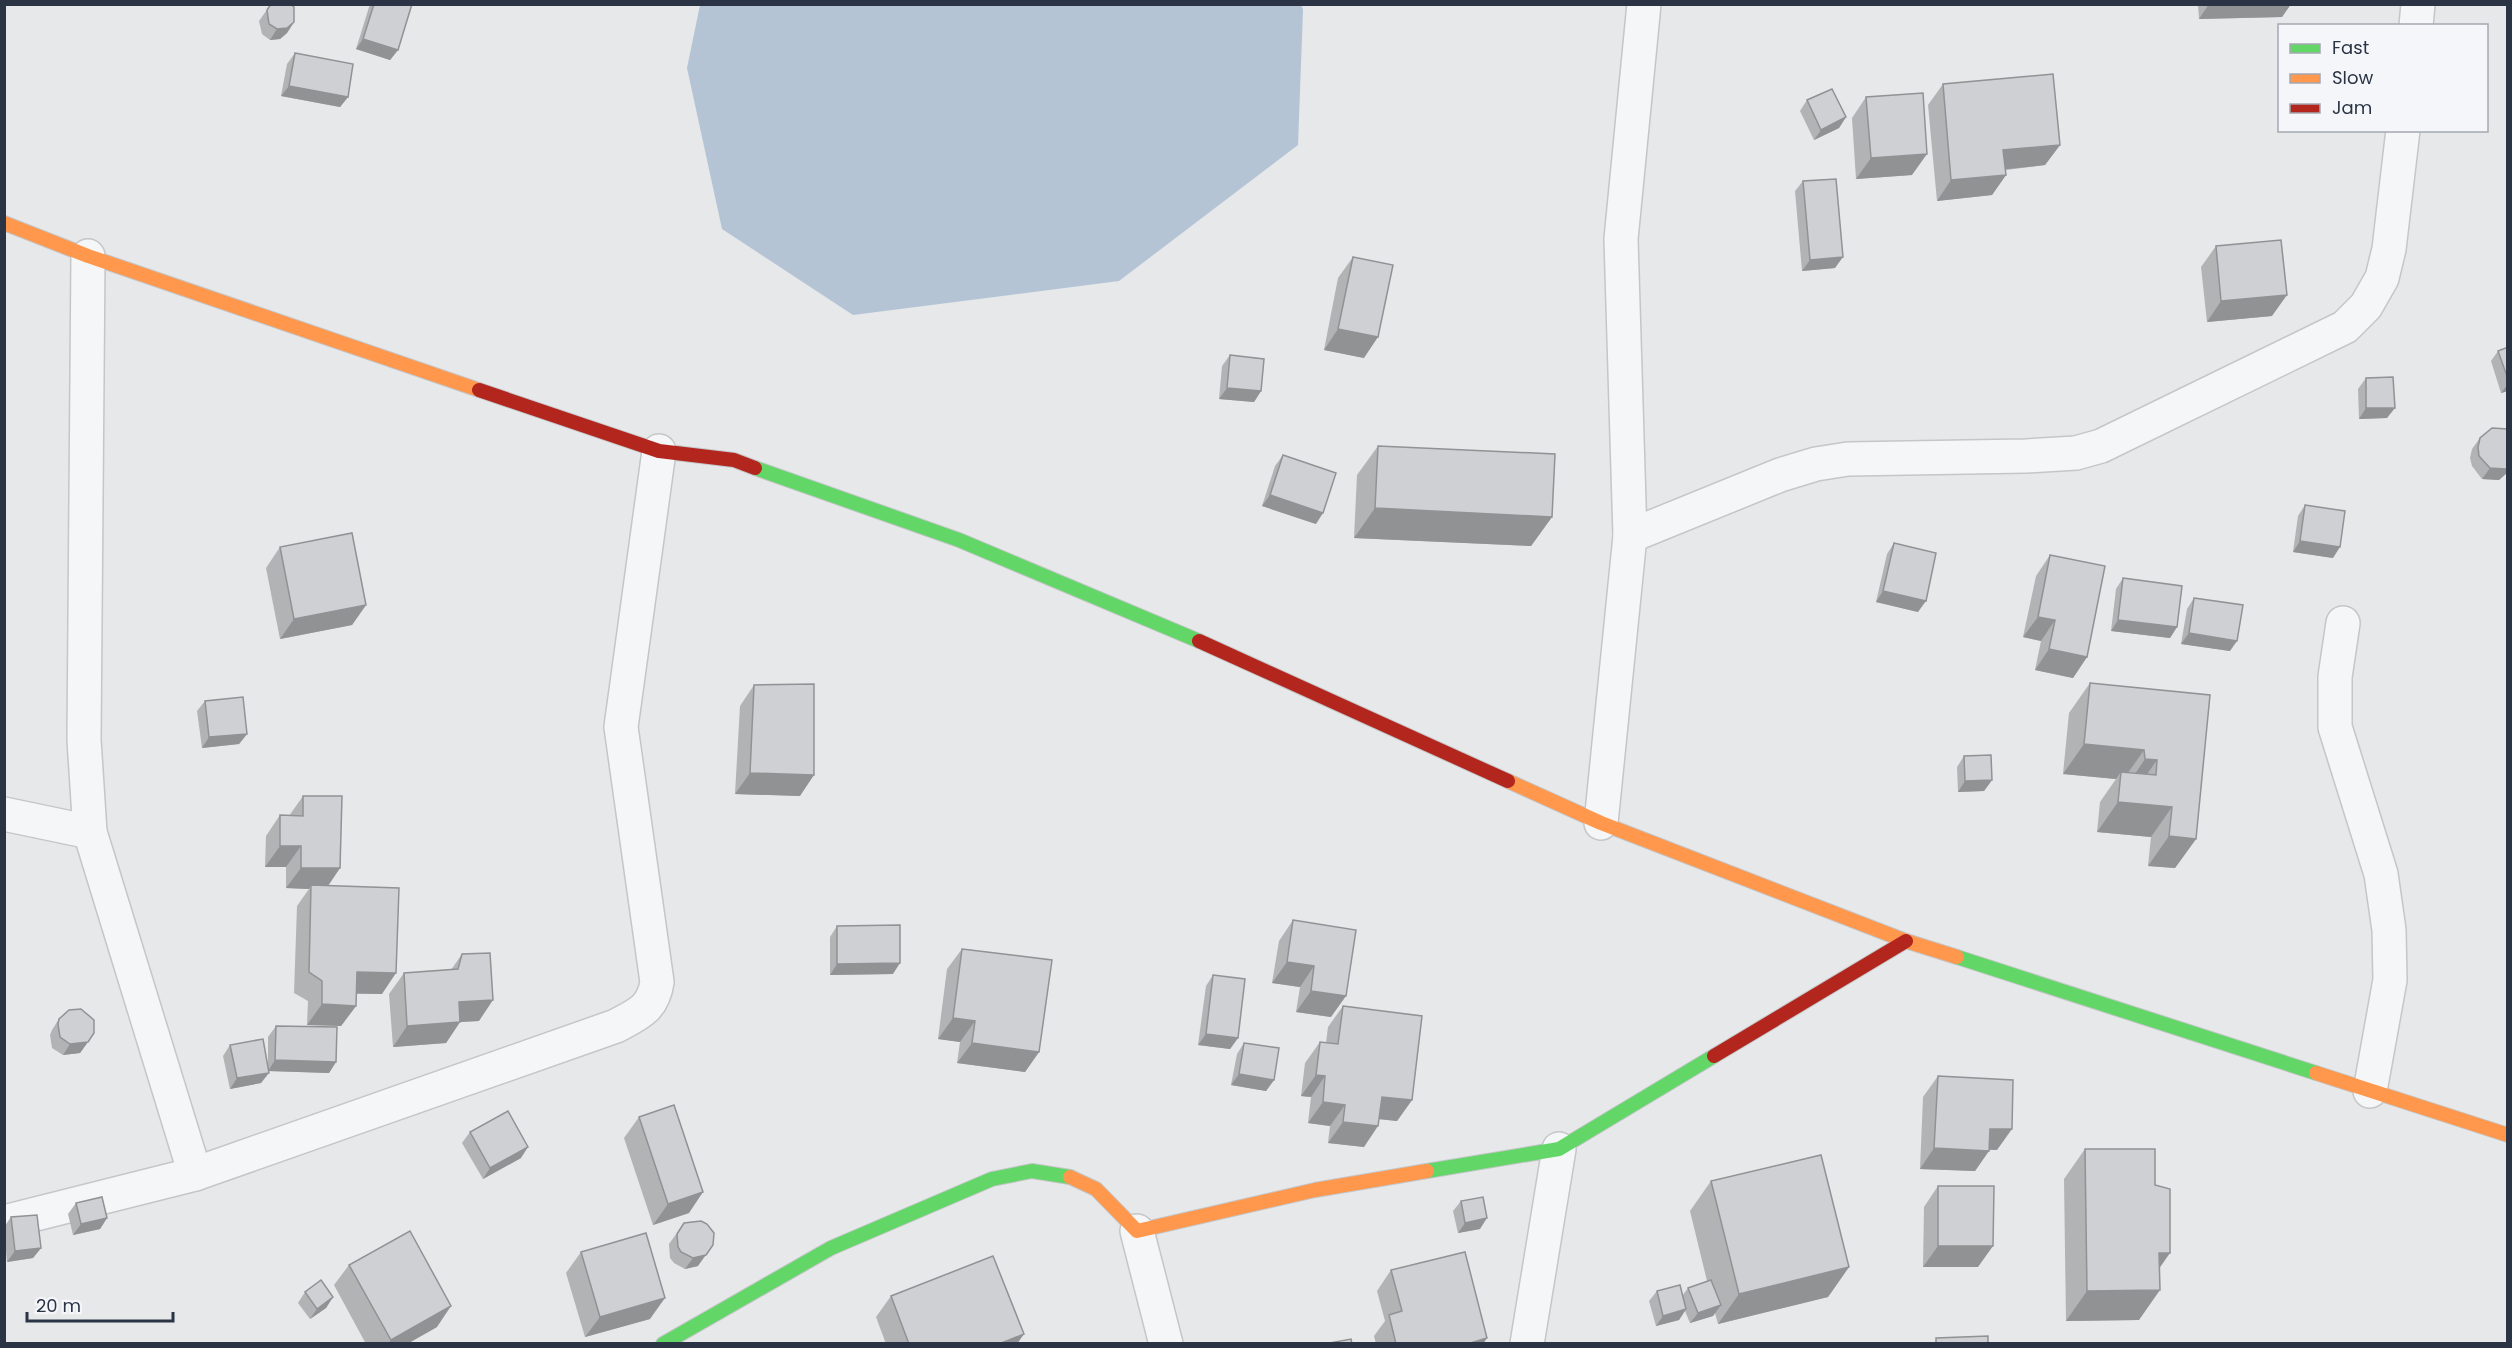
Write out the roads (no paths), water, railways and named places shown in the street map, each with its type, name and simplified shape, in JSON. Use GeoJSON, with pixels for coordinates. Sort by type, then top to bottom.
{"type":"FeatureCollection","features":[{"type":"Feature","properties":{"kind":"street"},"geometry":{"type":"LineString","coordinates":[[1601,824],[1630,536],[1621,239],[1644,4]]}},
{"type":"Feature","properties":{"kind":"street"},"geometry":{"type":"LineString","coordinates":[[2416,24],[2418,4]]}},
{"type":"Feature","properties":{"kind":"street"},"geometry":{"type":"LineString","coordinates":[[1630,536],[1780,475],[1816,464],[1848,459],[2036,456],[2076,453],[2101,446],[2345,327],[2366,306],[2382,278],[2389,249],[2403,132]]}},
{"type":"Feature","properties":{"kind":"street"},"geometry":{"type":"LineString","coordinates":[[4,223],[88,256],[307,333],[659,451],[734,460],[958,540],[1195,639],[1601,824],[1906,941],[2508,1135]]}},
{"type":"Feature","properties":{"kind":"street"},"geometry":{"type":"LineString","coordinates":[[88,256],[84,740],[90,832],[195,1174]]}},
{"type":"Feature","properties":{"kind":"street"},"geometry":{"type":"LineString","coordinates":[[4,1222],[195,1174],[616,1026],[644,1010],[655,996],[657,982],[621,727],[659,451]]}},
{"type":"Feature","properties":{"kind":"street"},"geometry":{"type":"LineString","coordinates":[[2343,624],[2335,677],[2335,727],[2381,874],[2389,930],[2390,980],[2370,1091]]}},
{"type":"Feature","properties":{"kind":"street"},"geometry":{"type":"LineString","coordinates":[[4,814],[90,832]]}},
{"type":"Feature","properties":{"kind":"street"},"geometry":{"type":"LineString","coordinates":[[1137,1231],[1315,1190],[1559,1149],[1906,941]]}},
{"type":"Feature","properties":{"kind":"street"},"geometry":{"type":"LineString","coordinates":[[1527,1344],[1559,1149]]}},
{"type":"Feature","properties":{"kind":"street"},"geometry":{"type":"LineString","coordinates":[[663,1344],[831,1248],[992,1179],[1032,1171],[1065,1175],[1096,1189],[1137,1231],[1166,1344]]}},
{"type":"Feature","properties":{"kind":"water"},"geometry":{"type":"Polygon","coordinates":[[[1301,4],[1303,10],[1298,145],[1119,281],[853,315],[722,229],[687,68],[700,5],[1301,4]]]}}]}
